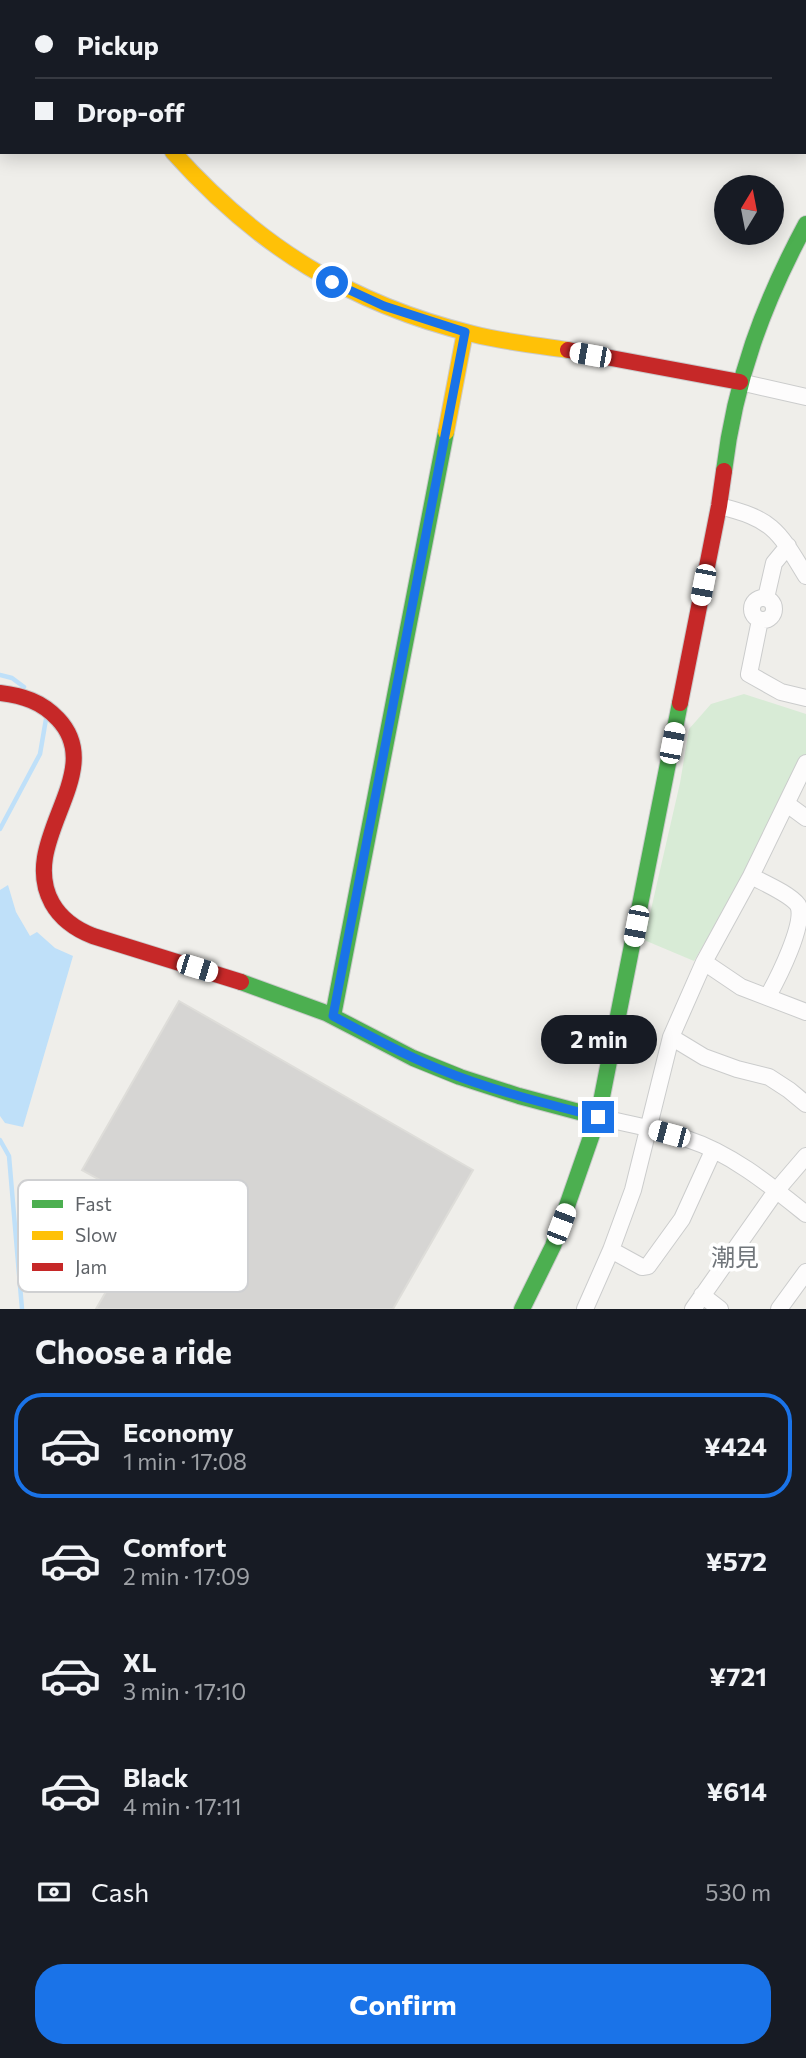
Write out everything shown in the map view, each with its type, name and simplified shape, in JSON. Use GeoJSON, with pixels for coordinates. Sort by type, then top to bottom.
{"type":"FeatureCollection","features":[{"type":"Feature","properties":{"kind":"street"},"geometry":{"type":"LineString","coordinates":[[175,154],[232,214],[275,247],[317,275],[384,306],[465,332],[805,393]]}},
{"type":"Feature","properties":{"kind":"street"},"geometry":{"type":"LineString","coordinates":[[522,1309],[553,1246],[598,1117],[719,506],[733,407],[746,358],[779,278],[806,224]]}},
{"type":"Feature","properties":{"kind":"street"},"geometry":{"type":"LineString","coordinates":[[333,1016],[465,332]]}},
{"type":"Feature","properties":{"kind":"street"},"geometry":{"type":"LineString","coordinates":[[719,506],[752,515],[766,522],[788,546],[806,576]]}},
{"type":"Feature","properties":{"kind":"street"},"geometry":{"type":"LineString","coordinates":[[788,546],[774,563],[766,598],[774,607],[773,614],[768,620],[760,621],[749,674],[781,692],[806,698]]}},
{"type":"Feature","properties":{"kind":"street"},"geometry":{"type":"LineString","coordinates":[[0,693],[33,698],[65,726],[70,737],[75,760],[73,772],[68,794],[45,845],[42,864],[43,883],[48,900],[68,923],[95,936],[257,987],[333,1016],[439,1069],[517,1096],[689,1139],[776,1191],[806,1214]]}},
{"type":"Feature","properties":{"kind":"street"},"geometry":{"type":"LineString","coordinates":[[584,1309],[611,1250],[633,1190],[671,1037],[704,962],[751,876],[806,763]]}},
{"type":"Feature","properties":{"kind":"street"},"geometry":{"type":"LineString","coordinates":[[787,804],[806,818]]}},
{"type":"Feature","properties":{"kind":"street"},"geometry":{"type":"LineString","coordinates":[[751,876],[798,904],[802,913],[797,939],[768,996]]}},
{"type":"Feature","properties":{"kind":"street"},"geometry":{"type":"LineString","coordinates":[[704,962],[741,987],[806,1012]]}},
{"type":"Feature","properties":{"kind":"street"},"geometry":{"type":"LineString","coordinates":[[671,1037],[704,1057],[769,1077],[806,1104]]}},
{"type":"Feature","properties":{"kind":"street"},"geometry":{"type":"LineString","coordinates":[[611,1250],[642,1267],[648,1266],[682,1219],[713,1151]]}},
{"type":"Feature","properties":{"kind":"street"},"geometry":{"type":"LineString","coordinates":[[693,1309],[776,1191],[806,1156]]}},
{"type":"Feature","properties":{"kind":"street"},"geometry":{"type":"LineString","coordinates":[[779,1309],[806,1272]]}},
{"type":"Feature","properties":{"kind":"street"},"geometry":{"type":"LineString","coordinates":[[702,1295],[720,1309]]}},
{"type":"Feature","properties":{"kind":"green space"},"geometry":{"type":"Polygon","coordinates":[[[744,694],[806,714],[806,756],[746,872],[694,961],[644,940],[680,783],[689,729],[711,704],[744,694]]]}},
{"type":"Feature","properties":{"kind":"water"},"geometry":{"type":"Polygon","coordinates":[[[8,885],[16,912],[30,936],[37,932],[55,948],[73,956],[23,1127],[5,1123],[0,1116],[0,890],[8,885]]]}},
{"type":"Feature","properties":{"kind":"building"},"geometry":{"type":"Polygon","coordinates":[[[179,1001],[473,1170],[393,1309],[96,1309],[106,1292],[248,1292],[248,1180],[100,1180],[82,1170],[179,1001]]]}},
{"type":"Feature","properties":{"kind":"waterway"},"geometry":{"type":"LineString","coordinates":[[0,675],[12,678],[24,687]]}},
{"type":"Feature","properties":{"kind":"waterway"},"geometry":{"type":"LineString","coordinates":[[0,829],[40,754],[46,719]]}},
{"type":"Feature","properties":{"kind":"waterway"},"geometry":{"type":"LineString","coordinates":[[0,1140],[9,1156],[18,1262]]}},
{"type":"Feature","properties":{"kind":"waterway"},"geometry":{"type":"LineString","coordinates":[[21,1292],[22,1309]]}},
{"type":"Feature","properties":{"kind":"traffic: fast"},"geometry":{"type":"LineString","coordinates":[[724,471],[735,405],[753,343],[764,313],[806,224]]}},
{"type":"Feature","properties":{"kind":"traffic: fast"},"geometry":{"type":"LineString","coordinates":[[333,1016],[446,432]]}},
{"type":"Feature","properties":{"kind":"traffic: fast"},"geometry":{"type":"LineString","coordinates":[[522,1309],[553,1246],[598,1117],[680,703]]}},
{"type":"Feature","properties":{"kind":"traffic: fast"},"geometry":{"type":"LineString","coordinates":[[241,982],[326,1013],[413,1058],[460,1077],[598,1117]]}},
{"type":"Feature","properties":{"kind":"traffic: slow"},"geometry":{"type":"LineString","coordinates":[[175,154],[205,186],[272,243],[346,288],[386,306],[473,334],[568,350]]}},
{"type":"Feature","properties":{"kind":"traffic: slow"},"geometry":{"type":"LineString","coordinates":[[446,432],[465,332]]}},
{"type":"Feature","properties":{"kind":"traffic: jam"},"geometry":{"type":"LineString","coordinates":[[568,350],[740,382]]}},
{"type":"Feature","properties":{"kind":"traffic: jam"},"geometry":{"type":"LineString","coordinates":[[680,703],[724,471]]}},
{"type":"Feature","properties":{"kind":"traffic: jam"},"geometry":{"type":"LineString","coordinates":[[0,693],[24,698],[45,708],[58,719],[71,740],[74,762],[45,855],[44,879],[52,903],[64,919],[93,936],[241,982]]}},
{"type":"Feature","properties":{"kind":"district","name":"潮見"},"geometry":{"type":"Point","coordinates":[735,1256]}},
{"type":"Feature","properties":{"kind":"route"},"geometry":{"type":"LineString","coordinates":[[332,282],[384,306],[465,332],[333,1016],[439,1069],[517,1096],[598,1117]]}}]}
